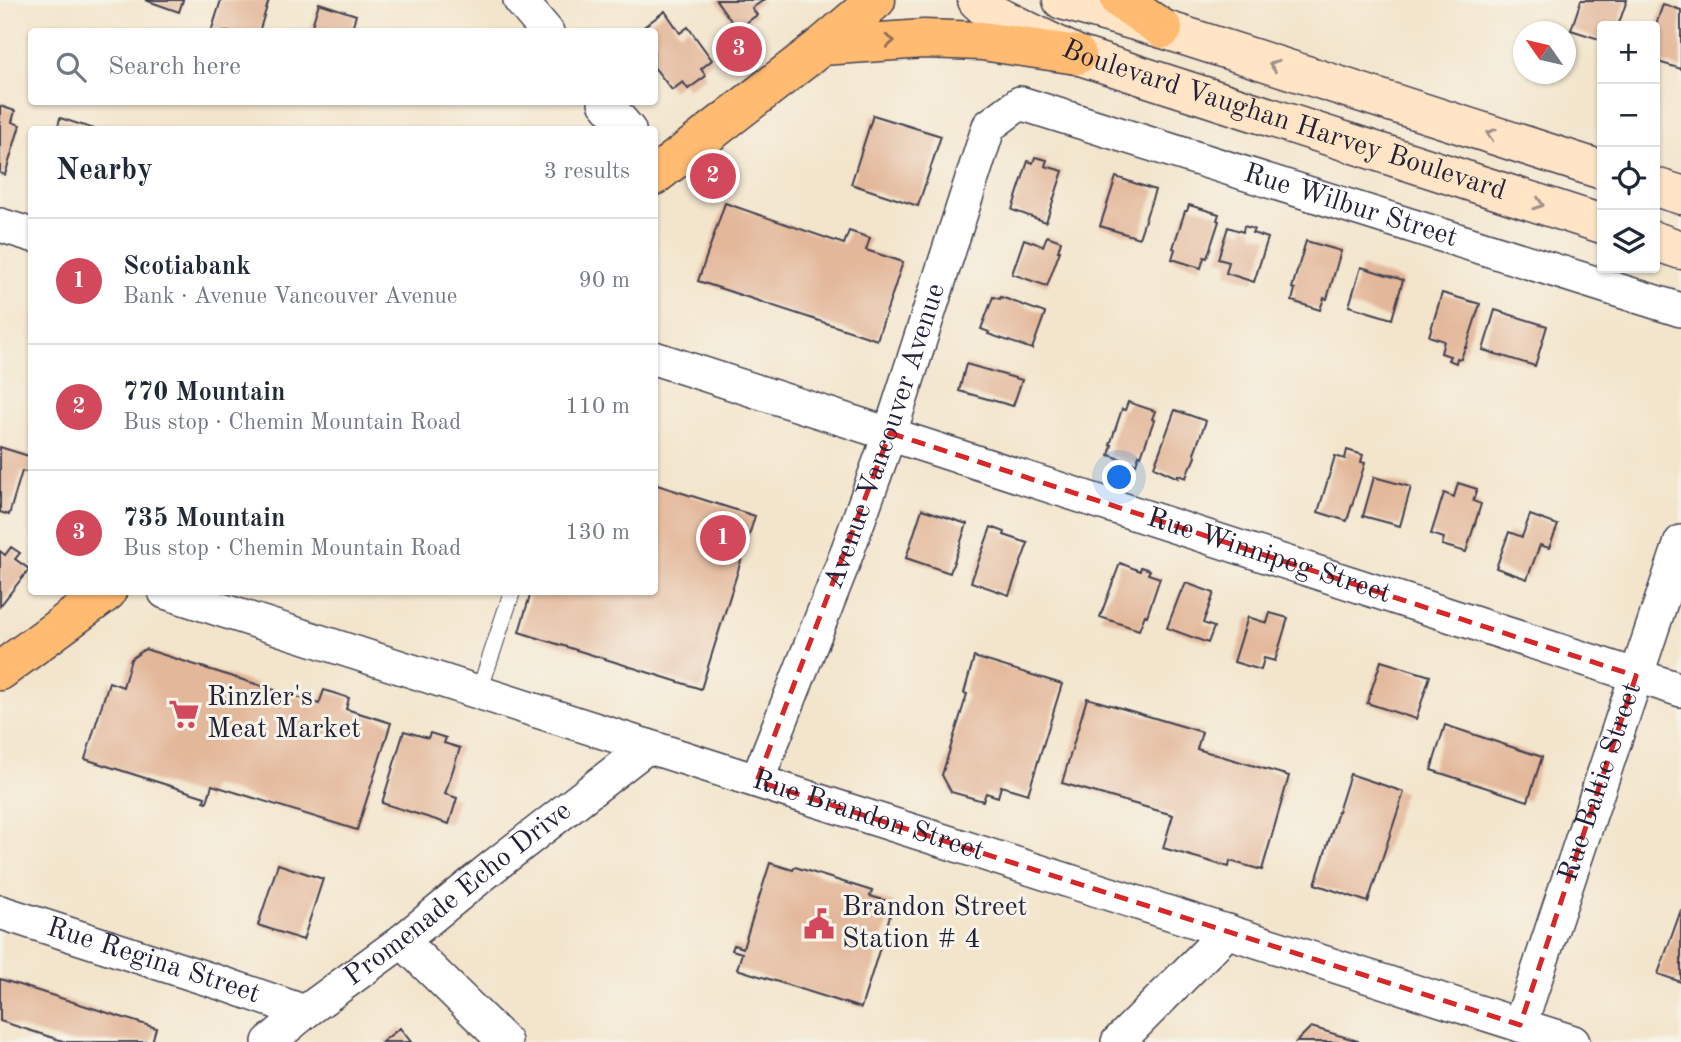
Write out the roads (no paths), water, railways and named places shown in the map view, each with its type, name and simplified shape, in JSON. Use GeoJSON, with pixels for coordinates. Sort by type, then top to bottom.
{"type":"FeatureCollection","features":[{"type":"Feature","properties":{"kind":"main road"},"geometry":{"type":"LineString","coordinates":[[658,168],[822,46],[876,0]]}},
{"type":"Feature","properties":{"kind":"main road","name":"Boulevard Vaughan Harvey Boulevard"},"geometry":{"type":"LineString","coordinates":[[976,0],[990,13],[1077,55],[1597,222]]}},
{"type":"Feature","properties":{"kind":"main road","name":"Boulevard Vaughan Harvey Boulevard"},"geometry":{"type":"LineString","coordinates":[[1062,0],[1163,29],[1597,168]]}},
{"type":"Feature","properties":{"kind":"main road"},"geometry":{"type":"LineString","coordinates":[[1121,0],[1163,29]]}},
{"type":"Feature","properties":{"kind":"main road"},"geometry":{"type":"LineString","coordinates":[[822,46],[924,39],[982,41],[1077,55]]}},
{"type":"Feature","properties":{"kind":"main road"},"geometry":{"type":"LineString","coordinates":[[1660,189],[1681,195]]}},
{"type":"Feature","properties":{"kind":"main road"},"geometry":{"type":"LineString","coordinates":[[1660,243],[1681,250]]}},
{"type":"Feature","properties":{"kind":"main road"},"geometry":{"type":"LineString","coordinates":[[5,662],[103,595]]}},
{"type":"Feature","properties":{"kind":"street"},"geometry":{"type":"LineString","coordinates":[[520,0],[544,28]]}},
{"type":"Feature","properties":{"kind":"street","name":"Rue Wilbur Street"},"geometry":{"type":"LineString","coordinates":[[1020,103],[1681,310]]}},
{"type":"Feature","properties":{"kind":"street","name":"Avenue Vancouver Avenue"},"geometry":{"type":"LineString","coordinates":[[757,781],[842,566],[890,433],[989,126],[1020,103]]}},
{"type":"Feature","properties":{"kind":"street"},"geometry":{"type":"LineString","coordinates":[[608,105],[626,126]]}},
{"type":"Feature","properties":{"kind":"street"},"geometry":{"type":"LineString","coordinates":[[0,225],[28,234]]}},
{"type":"Feature","properties":{"kind":"street","name":"Rue Winnipeg Street"},"geometry":{"type":"LineString","coordinates":[[658,359],[1681,690]]}},
{"type":"Feature","properties":{"kind":"street","name":"Rue Baltic Street"},"geometry":{"type":"LineString","coordinates":[[1520,1025],[1681,542]]}},
{"type":"Feature","properties":{"kind":"street","name":"Rue Brandon Street"},"geometry":{"type":"LineString","coordinates":[[174,595],[1573,1042]]}},
{"type":"Feature","properties":{"kind":"street","name":"Promenade Echo Drive"},"geometry":{"type":"LineString","coordinates":[[269,1042],[305,1012],[402,941],[648,746]]}},
{"type":"Feature","properties":{"kind":"street","name":"Rue Regina Street"},"geometry":{"type":"LineString","coordinates":[[0,912],[305,1012]]}},
{"type":"Feature","properties":{"kind":"street"},"geometry":{"type":"LineString","coordinates":[[1118,1042],[1228,931]]}},
{"type":"Feature","properties":{"kind":"street"},"geometry":{"type":"LineString","coordinates":[[402,941],[505,1042]]}},
{"type":"Feature","properties":{"kind":"lane"},"geometry":{"type":"LineString","coordinates":[[479,692],[511,595]]}},
{"type":"Feature","properties":{"kind":"place","name":"735 Mountain"},"geometry":{"type":"Point","coordinates":[739,49]}},
{"type":"Feature","properties":{"kind":"place","name":"770 Mountain"},"geometry":{"type":"Point","coordinates":[713,176]}},
{"type":"Feature","properties":{"kind":"place","name":"Scotiabank"},"geometry":{"type":"Point","coordinates":[723,538]}},
{"type":"Feature","properties":{"kind":"place","name":"Rinzler's Meat Market"},"geometry":{"type":"Point","coordinates":[184,714]}},
{"type":"Feature","properties":{"kind":"place","name":"Brandon Street Station # 4"},"geometry":{"type":"Point","coordinates":[819,924]}}]}
